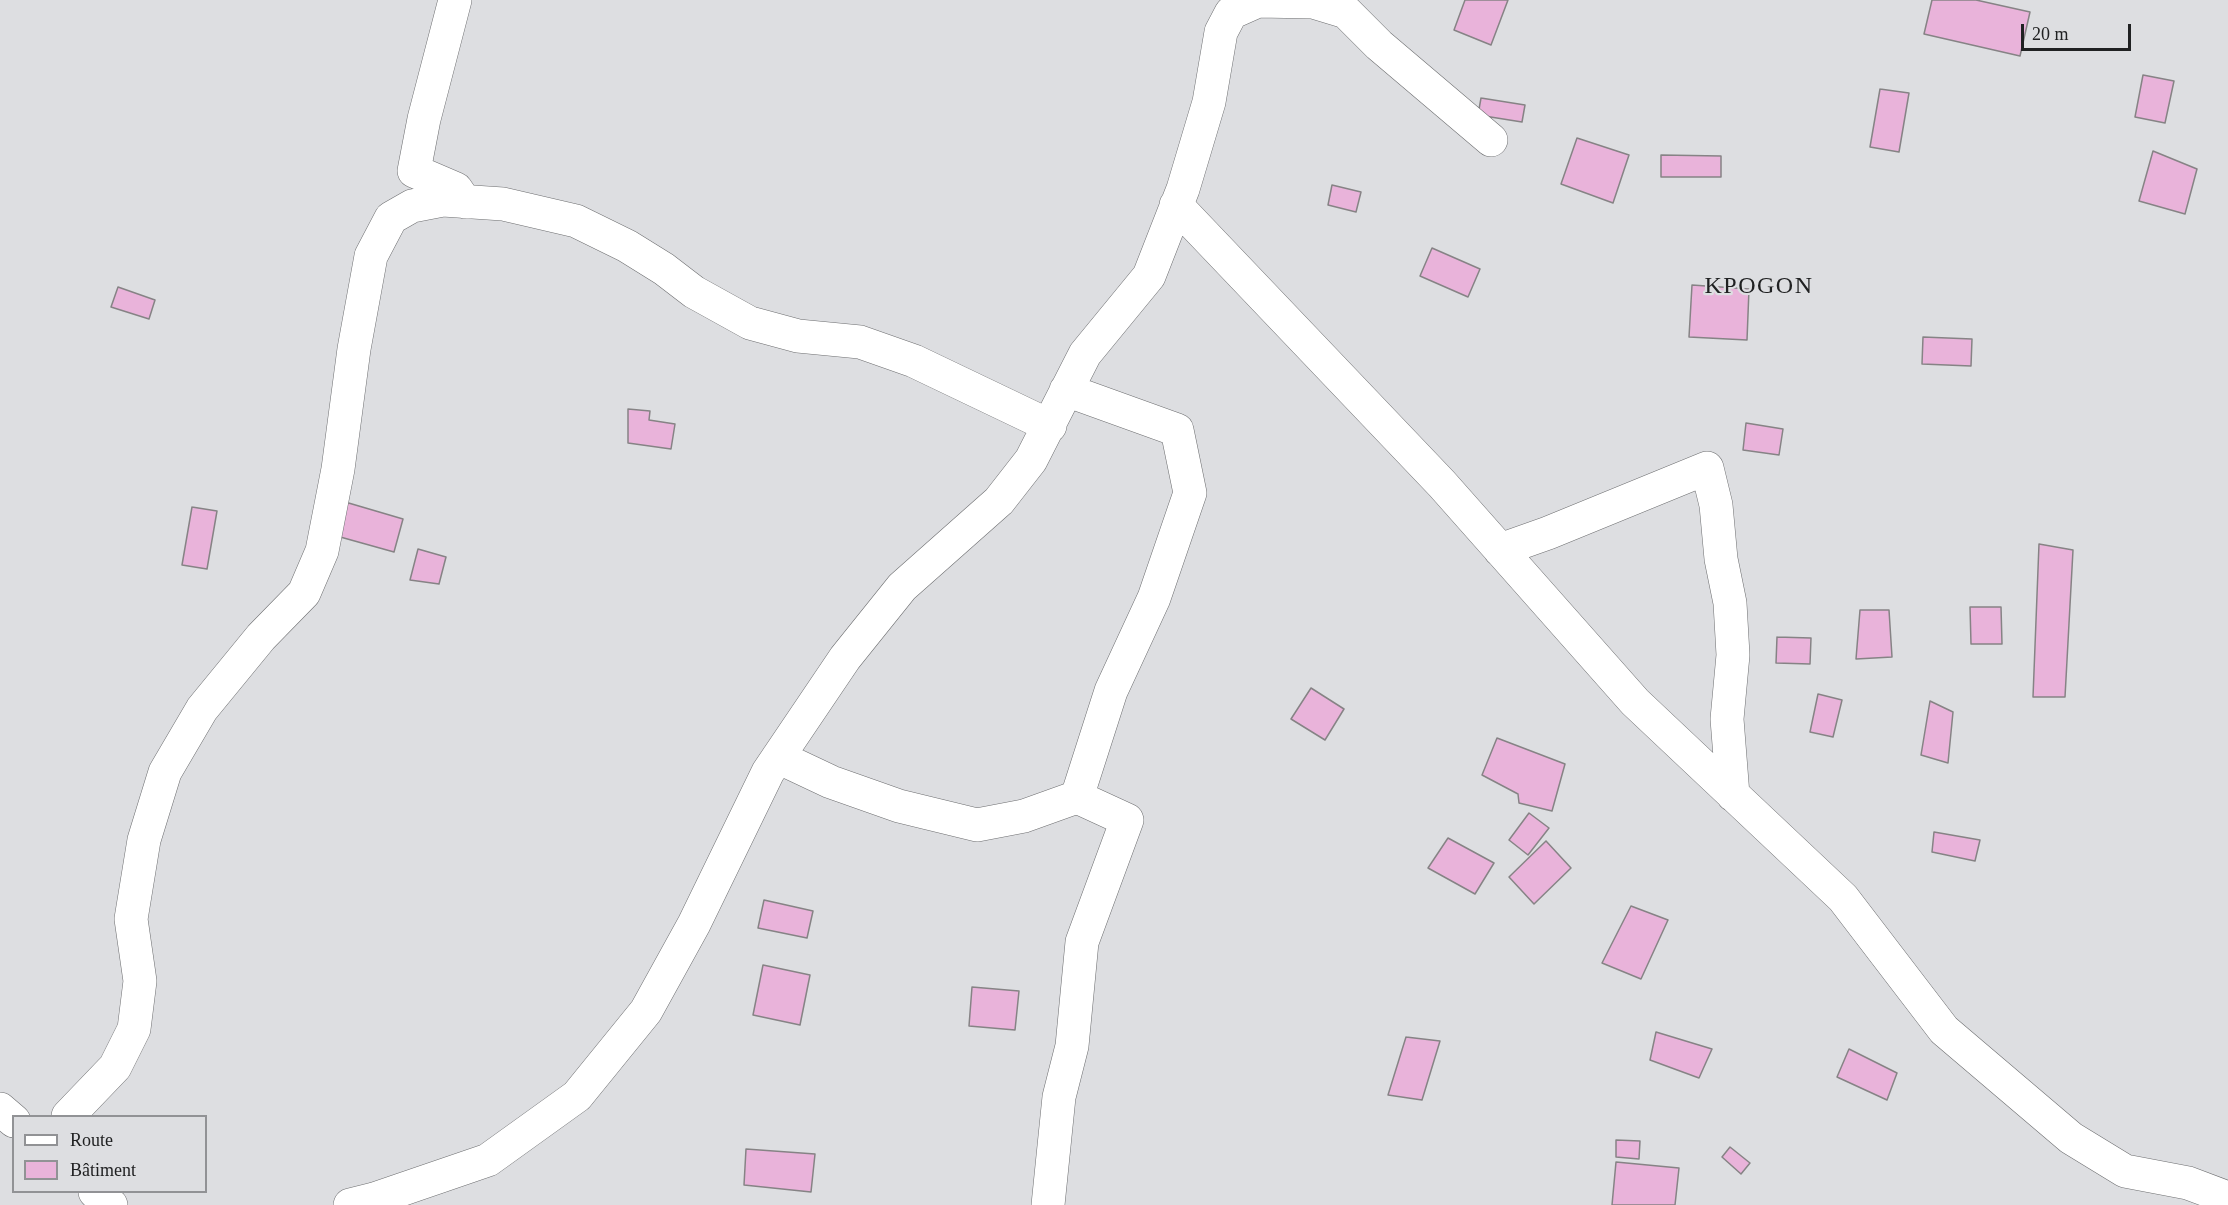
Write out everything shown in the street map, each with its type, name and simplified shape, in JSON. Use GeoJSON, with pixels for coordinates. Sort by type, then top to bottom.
{"type":"FeatureCollection","features":[{"type":"Feature","properties":{"kind":"street"},"geometry":{"type":"LineString","coordinates":[[455,0],[424,119],[414,171],[456,189],[465,202]]}},
{"type":"Feature","properties":{"kind":"street"},"geometry":{"type":"LineString","coordinates":[[350,1205],[488,1160],[577,1096],[646,1011],[694,924],[768,772],[845,658],[902,587],[999,501],[1031,460],[1085,354],[1149,276],[1176,205],[1209,102],[1221,32],[1231,13],[1258,1],[1313,2],[1344,6],[1379,45],[1491,140]]}},
{"type":"Feature","properties":{"kind":"street"},"geometry":{"type":"LineString","coordinates":[[69,1115],[115,1067],[134,1029],[140,981],[131,919],[144,840],[165,772],[202,709],[261,638],[304,593],[322,551],[338,469],[354,349],[371,256],[391,218],[412,206],[443,200],[503,204],[576,221],[627,246],[664,269],[694,292],[750,323],[798,336],[860,342],[914,361],[1050,426]]}},
{"type":"Feature","properties":{"kind":"street"},"geometry":{"type":"LineString","coordinates":[[1176,205],[1434,476],[1635,702],[1843,898],[1944,1030],[2071,1138],[2125,1171],[2187,1184],[2228,1198]]}},
{"type":"Feature","properties":{"kind":"street"},"geometry":{"type":"LineString","coordinates":[[1066,390],[1177,430],[1190,493],[1154,598],[1111,690],[1077,797]]}},
{"type":"Feature","properties":{"kind":"street"},"geometry":{"type":"LineString","coordinates":[[1500,550],[1548,533],[1707,468],[1716,505],[1730,603],[1733,655],[1727,719],[1732,795]]}},
{"type":"Feature","properties":{"kind":"street"},"geometry":{"type":"LineString","coordinates":[[778,757],[831,783],[890,803],[977,825],[1024,816],[1077,797],[1127,820],[1082,942],[1072,1046],[1059,1097],[1048,1205]]}},
{"type":"Feature","properties":{"kind":"street"},"geometry":{"type":"LineString","coordinates":[[0,1110],[12,1119]]}},
{"type":"Feature","properties":{"kind":"street"},"geometry":{"type":"LineString","coordinates":[[97,1193],[111,1205]]}},
{"type":"Feature","properties":{"kind":"building"},"geometry":{"type":"Polygon","coordinates":[[[1465,0],[1508,0],[1491,45],[1454,30],[1465,0]]]}},
{"type":"Feature","properties":{"kind":"building"},"geometry":{"type":"Polygon","coordinates":[[[1932,0],[1976,0],[2030,12],[2020,56],[1924,34],[1932,0]]]}},
{"type":"Feature","properties":{"kind":"building"},"geometry":{"type":"Polygon","coordinates":[[[2143,75],[2174,81],[2165,123],[2135,117],[2143,75]]]}},
{"type":"Feature","properties":{"kind":"building"},"geometry":{"type":"Polygon","coordinates":[[[1880,89],[1909,93],[1899,152],[1870,147],[1880,89]]]}},
{"type":"Feature","properties":{"kind":"building"},"geometry":{"type":"Polygon","coordinates":[[[1481,98],[1525,105],[1522,122],[1478,115],[1481,98]]]}},
{"type":"Feature","properties":{"kind":"building"},"geometry":{"type":"Polygon","coordinates":[[[1577,138],[1629,155],[1613,203],[1561,184],[1577,138]]]}},
{"type":"Feature","properties":{"kind":"building"},"geometry":{"type":"Polygon","coordinates":[[[2153,151],[2197,169],[2185,214],[2139,201],[2153,151]]]}},
{"type":"Feature","properties":{"kind":"building"},"geometry":{"type":"Polygon","coordinates":[[[1661,155],[1721,156],[1721,177],[1661,177],[1661,155]]]}},
{"type":"Feature","properties":{"kind":"building"},"geometry":{"type":"Polygon","coordinates":[[[1332,185],[1361,192],[1356,212],[1328,205],[1332,185]]]}},
{"type":"Feature","properties":{"kind":"building"},"geometry":{"type":"Polygon","coordinates":[[[1432,248],[1480,269],[1468,297],[1420,276],[1432,248]]]}},
{"type":"Feature","properties":{"kind":"building"},"geometry":{"type":"Polygon","coordinates":[[[1692,285],[1749,289],[1747,340],[1689,337],[1692,285]]]}},
{"type":"Feature","properties":{"kind":"building"},"geometry":{"type":"Polygon","coordinates":[[[118,287],[155,300],[149,319],[111,307],[118,287]]]}},
{"type":"Feature","properties":{"kind":"building"},"geometry":{"type":"Polygon","coordinates":[[[1923,337],[1972,339],[1971,366],[1922,364],[1923,337]]]}},
{"type":"Feature","properties":{"kind":"building"},"geometry":{"type":"Polygon","coordinates":[[[628,409],[650,411],[649,420],[675,424],[671,449],[628,443],[628,409]]]}},
{"type":"Feature","properties":{"kind":"building"},"geometry":{"type":"Polygon","coordinates":[[[1746,423],[1783,429],[1779,455],[1743,450],[1746,423]]]}},
{"type":"Feature","properties":{"kind":"building"},"geometry":{"type":"Polygon","coordinates":[[[335,499],[403,519],[394,552],[326,533],[335,499]]]}},
{"type":"Feature","properties":{"kind":"building"},"geometry":{"type":"Polygon","coordinates":[[[192,507],[217,511],[207,569],[182,565],[192,507]]]}},
{"type":"Feature","properties":{"kind":"building"},"geometry":{"type":"Polygon","coordinates":[[[2039,544],[2073,550],[2065,697],[2033,697],[2039,544]]]}},
{"type":"Feature","properties":{"kind":"building"},"geometry":{"type":"Polygon","coordinates":[[[418,549],[446,557],[439,584],[410,580],[418,549]]]}},
{"type":"Feature","properties":{"kind":"building"},"geometry":{"type":"Polygon","coordinates":[[[1970,607],[2001,607],[2002,644],[1971,644],[1970,607]]]}},
{"type":"Feature","properties":{"kind":"building"},"geometry":{"type":"Polygon","coordinates":[[[1860,610],[1889,610],[1892,657],[1856,659],[1860,610]]]}},
{"type":"Feature","properties":{"kind":"building"},"geometry":{"type":"Polygon","coordinates":[[[1777,637],[1811,638],[1810,664],[1776,663],[1777,637]]]}},
{"type":"Feature","properties":{"kind":"building"},"geometry":{"type":"Polygon","coordinates":[[[1311,688],[1344,709],[1325,740],[1291,719],[1311,688]]]}},
{"type":"Feature","properties":{"kind":"building"},"geometry":{"type":"Polygon","coordinates":[[[1818,694],[1842,700],[1833,737],[1810,732],[1818,694]]]}},
{"type":"Feature","properties":{"kind":"building"},"geometry":{"type":"Polygon","coordinates":[[[1930,701],[1953,712],[1948,763],[1921,755],[1930,701]]]}},
{"type":"Feature","properties":{"kind":"building"},"geometry":{"type":"Polygon","coordinates":[[[1497,738],[1565,764],[1552,811],[1519,803],[1518,794],[1482,775],[1497,738]]]}},
{"type":"Feature","properties":{"kind":"building"},"geometry":{"type":"Polygon","coordinates":[[[1529,813],[1549,828],[1528,855],[1509,840],[1529,813]]]}},
{"type":"Feature","properties":{"kind":"building"},"geometry":{"type":"Polygon","coordinates":[[[1934,832],[1980,840],[1975,861],[1932,852],[1934,832]]]}},
{"type":"Feature","properties":{"kind":"building"},"geometry":{"type":"Polygon","coordinates":[[[1448,838],[1494,863],[1475,894],[1428,868],[1448,838]]]}},
{"type":"Feature","properties":{"kind":"building"},"geometry":{"type":"Polygon","coordinates":[[[1546,841],[1571,868],[1534,904],[1509,877],[1546,841]]]}},
{"type":"Feature","properties":{"kind":"building"},"geometry":{"type":"Polygon","coordinates":[[[764,900],[813,911],[807,938],[758,928],[764,900]]]}},
{"type":"Feature","properties":{"kind":"building"},"geometry":{"type":"Polygon","coordinates":[[[1631,906],[1668,920],[1641,979],[1602,963],[1631,906]]]}},
{"type":"Feature","properties":{"kind":"building"},"geometry":{"type":"Polygon","coordinates":[[[763,965],[810,975],[800,1025],[753,1015],[763,965]]]}},
{"type":"Feature","properties":{"kind":"building"},"geometry":{"type":"Polygon","coordinates":[[[972,987],[1019,991],[1015,1030],[969,1026],[972,987]]]}},
{"type":"Feature","properties":{"kind":"building"},"geometry":{"type":"Polygon","coordinates":[[[1656,1032],[1712,1049],[1699,1078],[1650,1060],[1656,1032]]]}},
{"type":"Feature","properties":{"kind":"building"},"geometry":{"type":"Polygon","coordinates":[[[1406,1037],[1440,1041],[1422,1100],[1388,1095],[1406,1037]]]}},
{"type":"Feature","properties":{"kind":"building"},"geometry":{"type":"Polygon","coordinates":[[[1849,1049],[1897,1073],[1887,1100],[1837,1077],[1849,1049]]]}},
{"type":"Feature","properties":{"kind":"building"},"geometry":{"type":"Polygon","coordinates":[[[1616,1140],[1640,1141],[1639,1159],[1616,1157],[1616,1140]]]}},
{"type":"Feature","properties":{"kind":"building"},"geometry":{"type":"Polygon","coordinates":[[[1730,1147],[1750,1163],[1741,1174],[1722,1157],[1730,1147]]]}},
{"type":"Feature","properties":{"kind":"building"},"geometry":{"type":"Polygon","coordinates":[[[746,1149],[815,1154],[811,1192],[744,1185],[746,1149]]]}},
{"type":"Feature","properties":{"kind":"building"},"geometry":{"type":"Polygon","coordinates":[[[1616,1162],[1679,1168],[1675,1205],[1612,1205],[1616,1162]]]}},
{"type":"Feature","properties":{"kind":"district","name":"KPOGON"},"geometry":{"type":"Point","coordinates":[1759,287]}}]}
